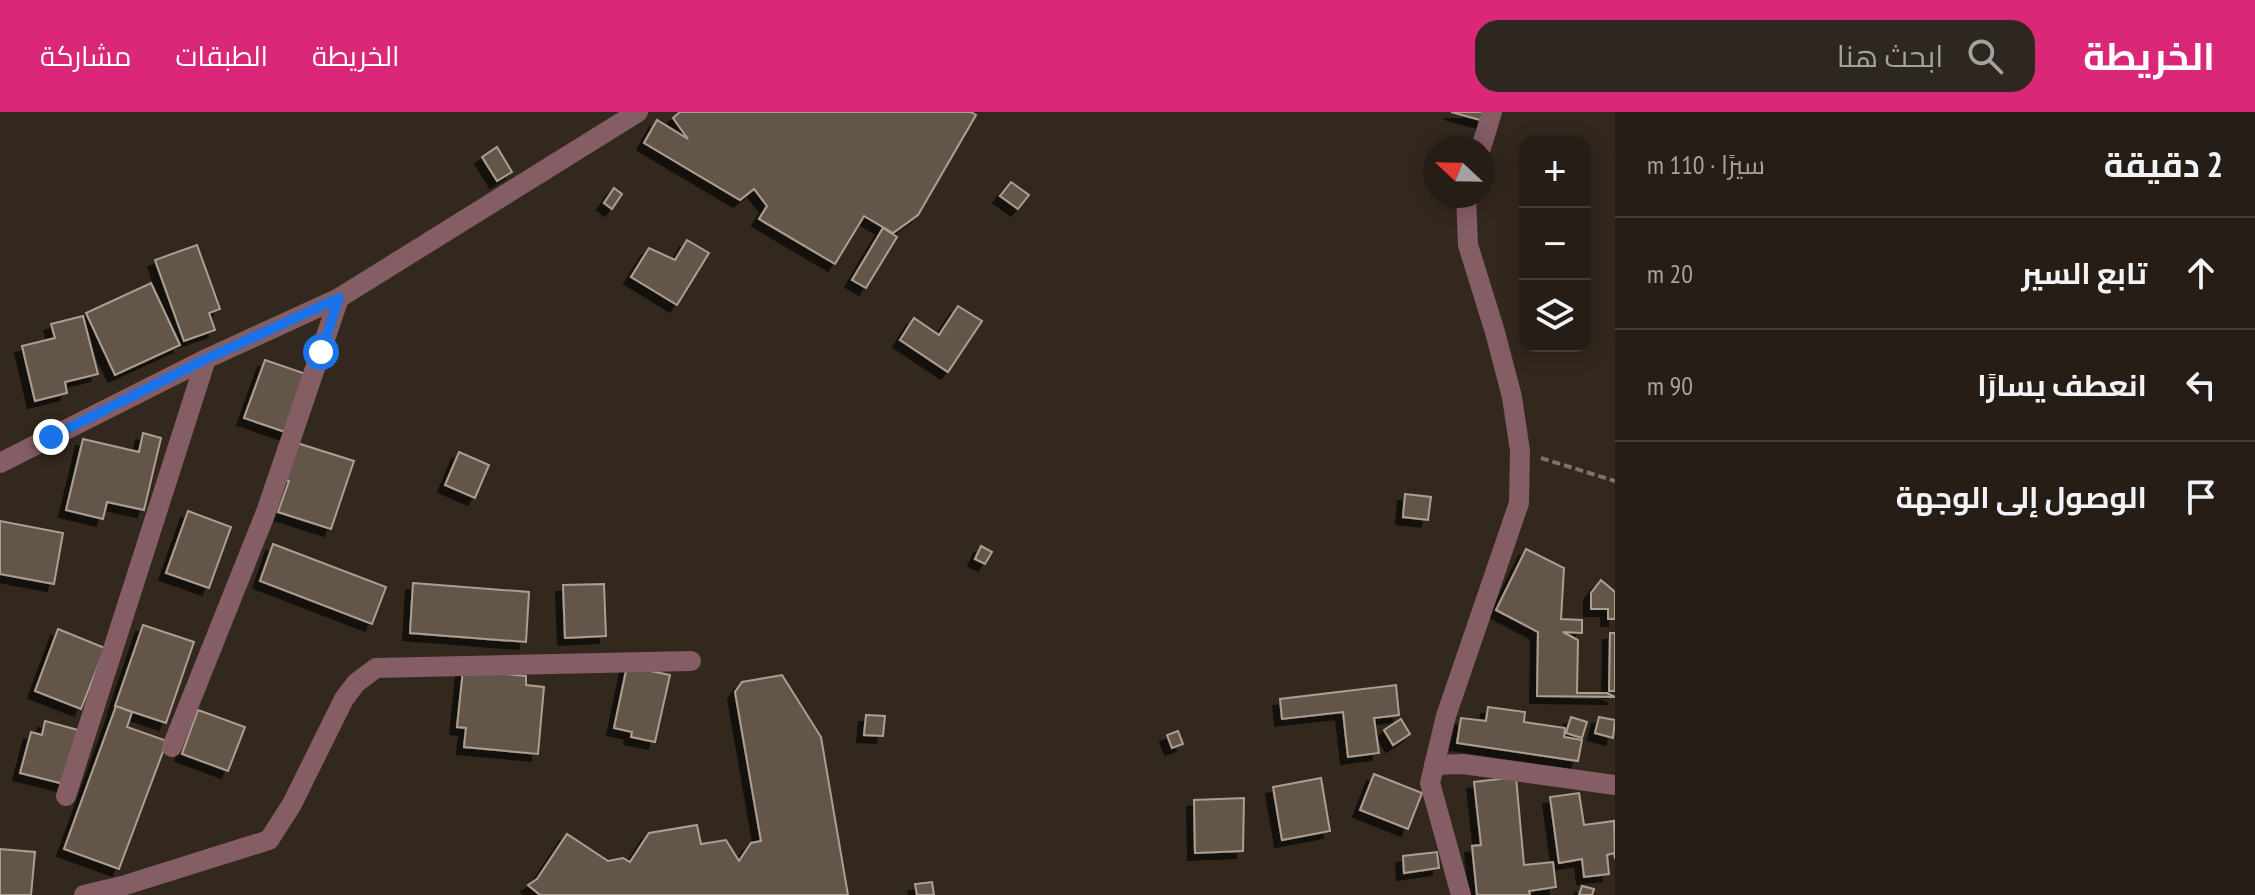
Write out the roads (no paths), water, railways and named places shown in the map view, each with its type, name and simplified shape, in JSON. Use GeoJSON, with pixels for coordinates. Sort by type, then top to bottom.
{"type":"FeatureCollection","features":[{"type":"Feature","properties":{"kind":"street"},"geometry":{"type":"LineString","coordinates":[[0,463],[206,359],[339,298],[638,112]]}},
{"type":"Feature","properties":{"kind":"street"},"geometry":{"type":"LineString","coordinates":[[1485,136],[1492,112]]}},
{"type":"Feature","properties":{"kind":"street"},"geometry":{"type":"LineString","coordinates":[[1461,895],[1430,783],[1446,716],[1519,503],[1520,451],[1512,397],[1468,245],[1466,208]]}},
{"type":"Feature","properties":{"kind":"street"},"geometry":{"type":"LineString","coordinates":[[172,747],[266,512],[339,298]]}},
{"type":"Feature","properties":{"kind":"street"},"geometry":{"type":"LineString","coordinates":[[66,796],[206,359]]}},
{"type":"Feature","properties":{"kind":"street"},"geometry":{"type":"LineString","coordinates":[[84,895],[269,840],[292,804],[344,699],[356,683],[376,668],[691,661]]}},
{"type":"Feature","properties":{"kind":"street"},"geometry":{"type":"LineString","coordinates":[[1434,765],[1463,764],[1615,785]]}}]}
